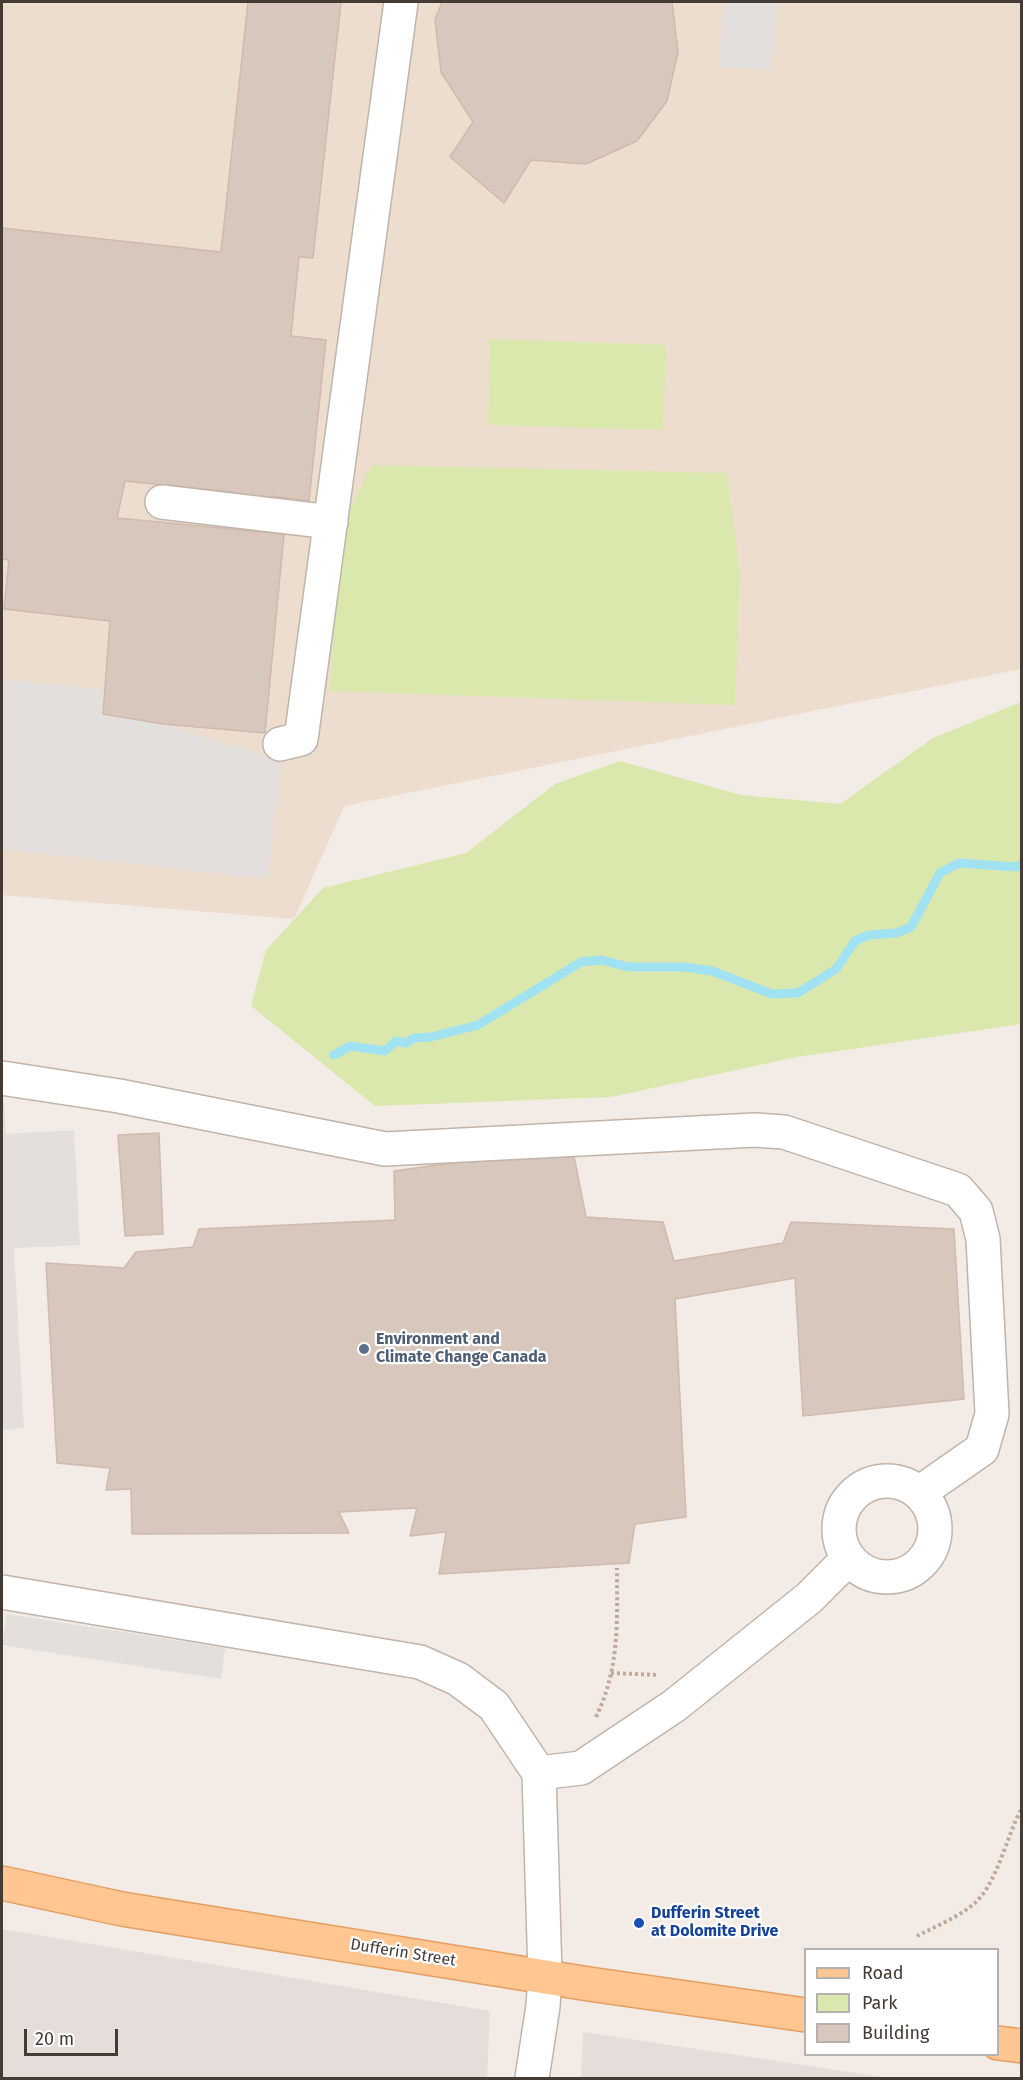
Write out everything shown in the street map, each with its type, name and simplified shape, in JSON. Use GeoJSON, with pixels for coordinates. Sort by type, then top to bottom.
{"type":"FeatureCollection","features":[{"type":"Feature","properties":{"kind":"main road","name":"Dufferin Street"},"geometry":{"type":"LineString","coordinates":[[2,1883],[122,1909],[804,2015]]}},
{"type":"Feature","properties":{"kind":"main road"},"geometry":{"type":"LineString","coordinates":[[999,2043],[1022,2046]]}},
{"type":"Feature","properties":{"kind":"street"},"geometry":{"type":"LineString","coordinates":[[280,744],[301,740],[401,2]]}},
{"type":"Feature","properties":{"kind":"street"},"geometry":{"type":"LineString","coordinates":[[162,502],[331,522]]}},
{"type":"Feature","properties":{"kind":"street"},"geometry":{"type":"LineString","coordinates":[[2,1078],[119,1096],[385,1149],[755,1130],[784,1132],[931,1179],[958,1190],[976,1211],[983,1239],[992,1414],[982,1449],[919,1492]]}},
{"type":"Feature","properties":{"kind":"street"},"geometry":{"type":"LineString","coordinates":[[890,1481],[905,1484],[919,1492],[929,1505],[935,1528],[930,1552],[921,1565],[907,1574],[892,1578],[875,1577],[861,1570],[849,1559],[841,1545],[839,1530],[841,1514],[848,1500],[867,1486],[890,1481]]}},
{"type":"Feature","properties":{"kind":"street"},"geometry":{"type":"LineString","coordinates":[[539,1773],[581,1768],[674,1706],[809,1598],[849,1559]]}},
{"type":"Feature","properties":{"kind":"street"},"geometry":{"type":"LineString","coordinates":[[2,1592],[420,1662],[458,1679],[494,1706],[539,1773],[545,1920],[544,1976],[543,2006],[532,2079]]}},
{"type":"Feature","properties":{"kind":"path"},"geometry":{"type":"LineString","coordinates":[[594,1722],[607,1694],[617,1649],[617,1568]]}},
{"type":"Feature","properties":{"kind":"path"},"geometry":{"type":"LineString","coordinates":[[916,1936],[972,1906],[991,1882],[1010,1830],[1022,1808]]}},
{"type":"Feature","properties":{"kind":"shaded area"},"geometry":{"type":"Polygon","coordinates":[[[2,2],[1021,2],[1021,669],[344,806],[294,919],[2,895],[2,2]]]}},
{"type":"Feature","properties":{"kind":"shaded area"},"geometry":{"type":"Polygon","coordinates":[[[724,2],[777,2],[771,70],[718,67],[724,2]]]}},
{"type":"Feature","properties":{"kind":"shaded area"},"geometry":{"type":"Polygon","coordinates":[[[2,679],[104,690],[104,714],[163,724],[281,761],[268,879],[2,849],[2,679]]]}},
{"type":"Feature","properties":{"kind":"shaded area"},"geometry":{"type":"Polygon","coordinates":[[[2,1098],[4,1098],[6,1134],[74,1130],[80,1245],[14,1248],[24,1428],[2,1430],[2,1098]]]}},
{"type":"Feature","properties":{"kind":"shaded area"},"geometry":{"type":"Polygon","coordinates":[[[7,1614],[225,1648],[221,1679],[2,1645],[7,1614]]]}},
{"type":"Feature","properties":{"kind":"shaded area"},"geometry":{"type":"Polygon","coordinates":[[[2,1929],[490,2011],[487,2078],[2,2078],[2,1929]]]}},
{"type":"Feature","properties":{"kind":"shaded area"},"geometry":{"type":"Polygon","coordinates":[[[583,2032],[890,2078],[581,2078],[583,2032]]]}},
{"type":"Feature","properties":{"kind":"green space"},"geometry":{"type":"Polygon","coordinates":[[[490,339],[666,345],[663,430],[488,425],[490,339]]]}},
{"type":"Feature","properties":{"kind":"green space"},"geometry":{"type":"Polygon","coordinates":[[[372,465],[727,473],[740,574],[735,705],[329,691],[343,522],[372,465]]]}},
{"type":"Feature","properties":{"kind":"green space"},"geometry":{"type":"Polygon","coordinates":[[[1021,702],[1021,1024],[797,1057],[611,1097],[375,1106],[251,1006],[266,950],[323,888],[466,853],[555,784],[620,761],[741,795],[840,804],[933,738],[1021,702]]]}},
{"type":"Feature","properties":{"kind":"building"},"geometry":{"type":"Polygon","coordinates":[[[248,2],[341,2],[313,258],[299,257],[291,336],[326,340],[309,501],[270,496],[267,525],[236,522],[239,493],[125,481],[117,518],[284,534],[265,733],[163,724],[103,714],[110,621],[4,609],[9,560],[2,559],[2,228],[221,252],[248,2]]]}},
{"type":"Feature","properties":{"kind":"building"},"geometry":{"type":"Polygon","coordinates":[[[442,2],[672,2],[678,52],[667,101],[637,141],[586,164],[531,160],[504,203],[450,157],[473,122],[441,72],[435,20],[442,2]]]}},
{"type":"Feature","properties":{"kind":"building"},"geometry":{"type":"Polygon","coordinates":[[[159,1133],[163,1234],[125,1236],[118,1135],[159,1133]]]}},
{"type":"Feature","properties":{"kind":"building","name":"Environment and Climate Change Canada"},"geometry":{"type":"Polygon","coordinates":[[[572,1146],[586,1217],[663,1222],[674,1261],[783,1243],[791,1222],[954,1229],[964,1399],[803,1416],[795,1278],[675,1299],[686,1517],[635,1524],[629,1563],[439,1574],[446,1532],[410,1536],[417,1508],[339,1512],[349,1533],[132,1534],[131,1489],[106,1490],[110,1468],[57,1463],[46,1263],[124,1268],[136,1252],[193,1247],[199,1229],[395,1220],[394,1171],[572,1146]]]}},
{"type":"Feature","properties":{"kind":"waterway"},"geometry":{"type":"LineString","coordinates":[[334,1055],[350,1046],[385,1051],[396,1041],[406,1043],[414,1038],[431,1037],[478,1025],[581,962],[601,960],[629,967],[684,967],[712,971],[772,994],[798,993],[836,969],[855,941],[869,935],[896,933],[911,927],[940,873],[959,863],[1016,867],[1022,864]]}},
{"type":"Feature","properties":{"kind":"place","name":"Environment and Climate Change Canada"},"geometry":{"type":"Point","coordinates":[364,1349]}},
{"type":"Feature","properties":{"kind":"place","name":"Dufferin Street at Dolomite Drive"},"geometry":{"type":"Point","coordinates":[639,1923]}}]}
